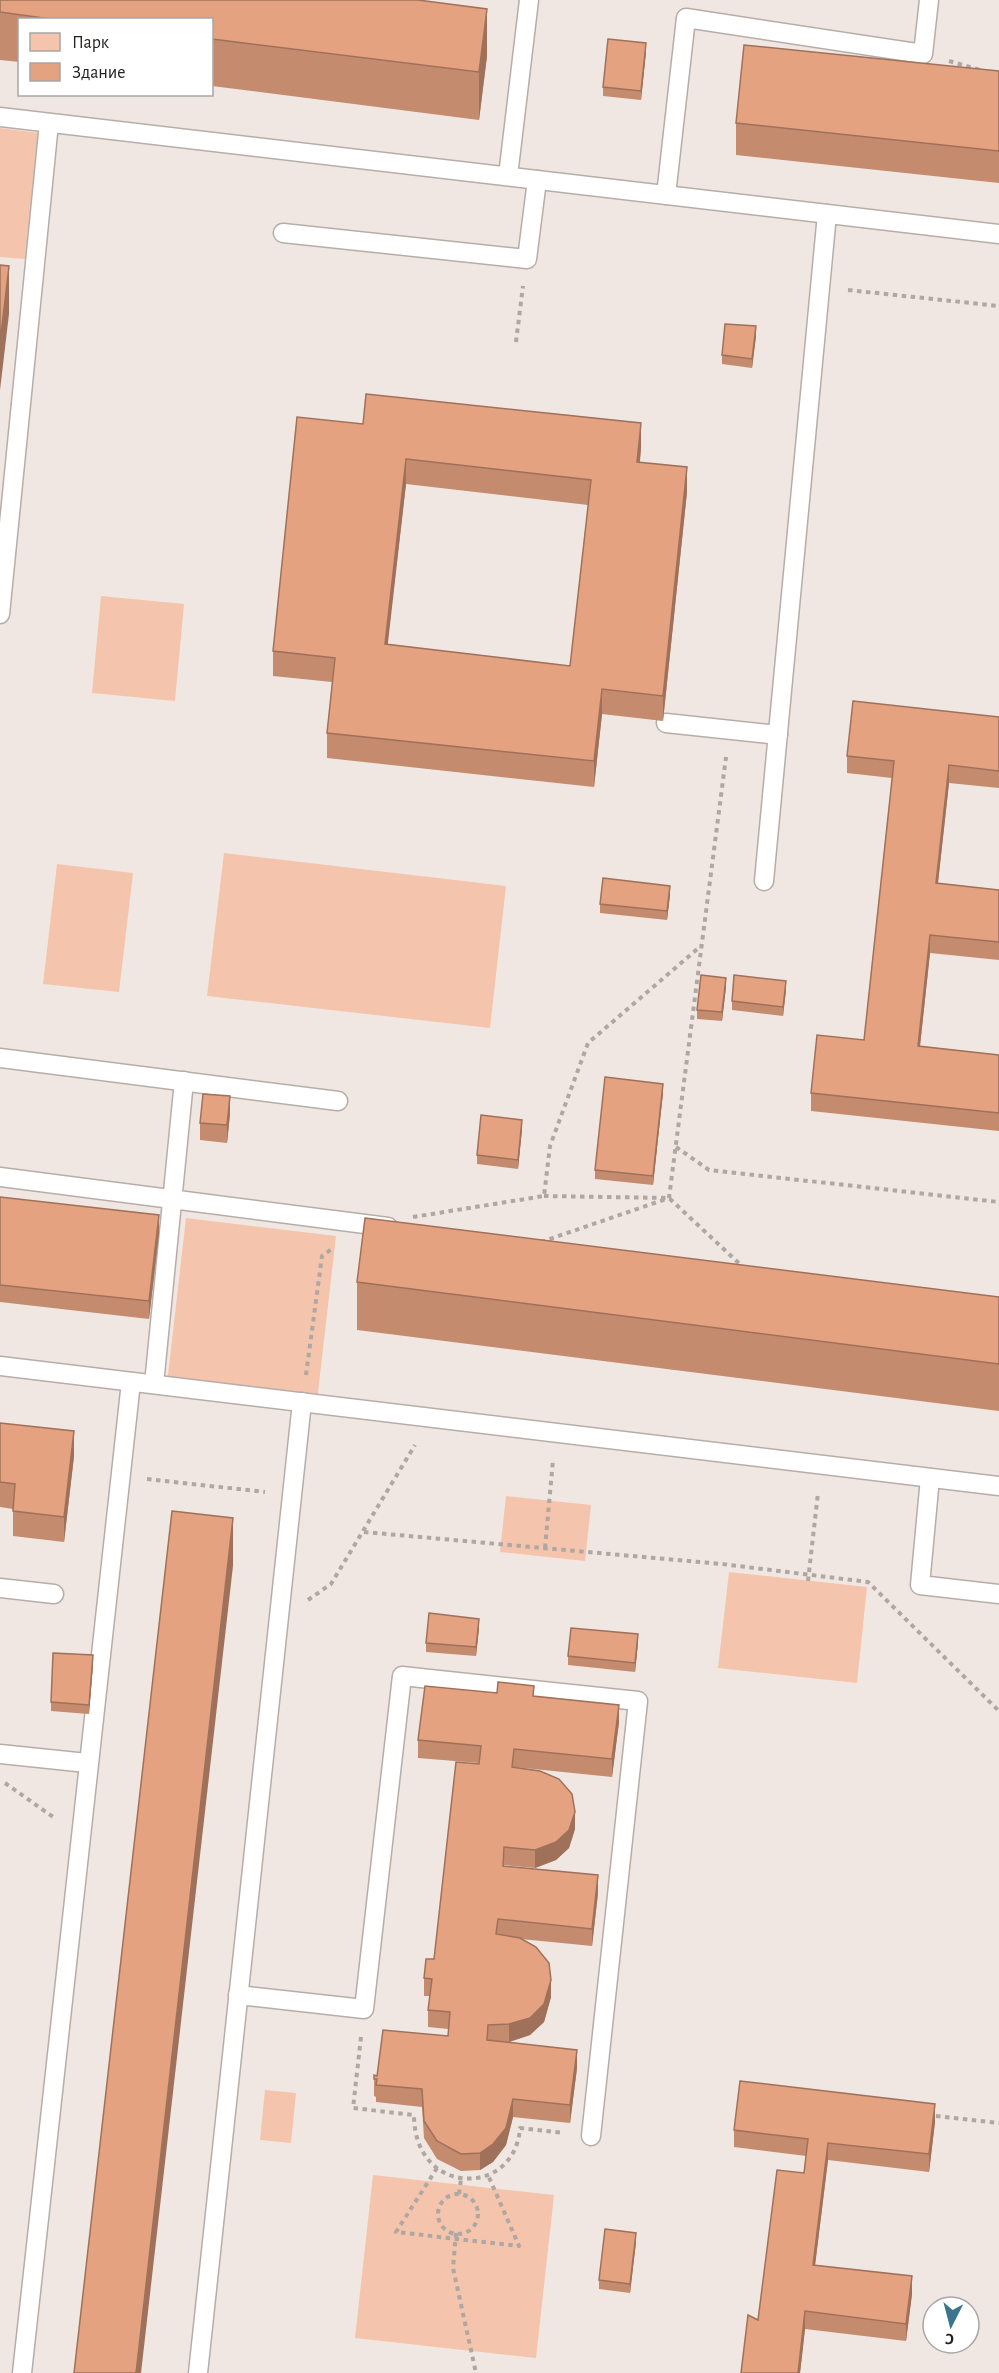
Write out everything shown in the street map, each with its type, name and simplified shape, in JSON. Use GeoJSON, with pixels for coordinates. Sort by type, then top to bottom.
{"type":"FeatureCollection","features":[{"type":"Feature","properties":{"kind":"lane"},"geometry":{"type":"LineString","coordinates":[[508,176],[529,0]]}},
{"type":"Feature","properties":{"kind":"lane"},"geometry":{"type":"LineString","coordinates":[[666,195],[686,18],[923,54],[929,0]]}},
{"type":"Feature","properties":{"kind":"lane"},"geometry":{"type":"LineString","coordinates":[[0,117],[999,234]]}},
{"type":"Feature","properties":{"kind":"lane"},"geometry":{"type":"LineString","coordinates":[[0,615],[50,123]]}},
{"type":"Feature","properties":{"kind":"lane"},"geometry":{"type":"LineString","coordinates":[[283,233],[527,259],[537,180]]}},
{"type":"Feature","properties":{"kind":"lane"},"geometry":{"type":"LineString","coordinates":[[764,880],[827,214]]}},
{"type":"Feature","properties":{"kind":"lane"},"geometry":{"type":"LineString","coordinates":[[666,723],[778,735]]}},
{"type":"Feature","properties":{"kind":"lane"},"geometry":{"type":"LineString","coordinates":[[0,1058],[338,1101]]}},
{"type":"Feature","properties":{"kind":"lane"},"geometry":{"type":"LineString","coordinates":[[154,1384],[184,1082]]}},
{"type":"Feature","properties":{"kind":"lane"},"geometry":{"type":"LineString","coordinates":[[0,1177],[401,1229]]}},
{"type":"Feature","properties":{"kind":"lane"},"geometry":{"type":"LineString","coordinates":[[0,1366],[999,1486]]}},
{"type":"Feature","properties":{"kind":"lane"},"geometry":{"type":"LineString","coordinates":[[22,2373],[130,1382]]}},
{"type":"Feature","properties":{"kind":"lane"},"geometry":{"type":"LineString","coordinates":[[198,2373],[302,1402]]}},
{"type":"Feature","properties":{"kind":"lane"},"geometry":{"type":"LineString","coordinates":[[930,1478],[920,1585],[999,1594]]}},
{"type":"Feature","properties":{"kind":"lane"},"geometry":{"type":"LineString","coordinates":[[0,1588],[54,1594]]}},
{"type":"Feature","properties":{"kind":"lane"},"geometry":{"type":"LineString","coordinates":[[238,1995],[364,2009],[402,1676],[638,1701],[591,2136]]}},
{"type":"Feature","properties":{"kind":"lane"},"geometry":{"type":"LineString","coordinates":[[0,1754],[87,1763]]}},
{"type":"Feature","properties":{"kind":"path"},"geometry":{"type":"LineString","coordinates":[[923,54],[988,72]]}},
{"type":"Feature","properties":{"kind":"path"},"geometry":{"type":"LineString","coordinates":[[516,342],[527,259]]}},
{"type":"Feature","properties":{"kind":"path"},"geometry":{"type":"LineString","coordinates":[[820,287],[999,306]]}},
{"type":"Feature","properties":{"kind":"path"},"geometry":{"type":"LineString","coordinates":[[669,1198],[730,730]]}},
{"type":"Feature","properties":{"kind":"path"},"geometry":{"type":"LineString","coordinates":[[544,1196],[550,1146],[588,1043],[702,945]]}},
{"type":"Feature","properties":{"kind":"path"},"geometry":{"type":"LineString","coordinates":[[676,1147],[709,1170],[999,1202]]}},
{"type":"Feature","properties":{"kind":"path"},"geometry":{"type":"LineString","coordinates":[[302,1402],[322,1256],[367,1225],[544,1196],[669,1198],[749,1272]]}},
{"type":"Feature","properties":{"kind":"path"},"geometry":{"type":"LineString","coordinates":[[538,1243],[669,1198]]}},
{"type":"Feature","properties":{"kind":"path"},"geometry":{"type":"LineString","coordinates":[[279,1622],[331,1584],[430,1418]]}},
{"type":"Feature","properties":{"kind":"path"},"geometry":{"type":"LineString","coordinates":[[545,1548],[556,1433]]}},
{"type":"Feature","properties":{"kind":"path"},"geometry":{"type":"LineString","coordinates":[[808,1581],[822,1465]]}},
{"type":"Feature","properties":{"kind":"path"},"geometry":{"type":"LineString","coordinates":[[120,1476],[292,1495]]}},
{"type":"Feature","properties":{"kind":"path"},"geometry":{"type":"LineString","coordinates":[[364,1532],[545,1548],[868,1582],[999,1711]]}},
{"type":"Feature","properties":{"kind":"path"},"geometry":{"type":"LineString","coordinates":[[0,1779],[79,1835]]}},
{"type":"Feature","properties":{"kind":"path"},"geometry":{"type":"LineString","coordinates":[[364,2009],[353,2108],[414,2115],[417,2140],[422,2153],[430,2164],[437,2168],[461,2179],[488,2175],[513,2154],[519,2140],[520,2128],[591,2136]]}},
{"type":"Feature","properties":{"kind":"path"},"geometry":{"type":"LineString","coordinates":[[936,2116],[999,2123]]}},
{"type":"Feature","properties":{"kind":"path"},"geometry":{"type":"LineString","coordinates":[[437,2168],[396,2232],[519,2246],[488,2175]]}},
{"type":"Feature","properties":{"kind":"path"},"geometry":{"type":"LineString","coordinates":[[459,2194],[461,2179]]}},
{"type":"Feature","properties":{"kind":"path"},"geometry":{"type":"LineString","coordinates":[[459,2194],[470,2197],[478,2212],[472,2228],[456,2233],[441,2224],[439,2209],[450,2195],[459,2194]]}},
{"type":"Feature","properties":{"kind":"path"},"geometry":{"type":"LineString","coordinates":[[456,2233],[453,2268],[476,2373]]}},
{"type":"Feature","properties":{"kind":"green space"},"geometry":{"type":"Polygon","coordinates":[[[0,128],[39,133],[25,259],[0,257],[0,128]]]}},
{"type":"Feature","properties":{"kind":"green space"},"geometry":{"type":"Polygon","coordinates":[[[101,596],[184,604],[175,701],[92,693],[101,596]]]}},
{"type":"Feature","properties":{"kind":"green space"},"geometry":{"type":"Polygon","coordinates":[[[224,853],[506,886],[490,1028],[207,996],[224,853]]]}},
{"type":"Feature","properties":{"kind":"green space"},"geometry":{"type":"Polygon","coordinates":[[[57,864],[133,873],[119,992],[43,984],[57,864]]]}},
{"type":"Feature","properties":{"kind":"green space"},"geometry":{"type":"Polygon","coordinates":[[[186,1218],[336,1236],[317,1401],[167,1384],[186,1218]]]}},
{"type":"Feature","properties":{"kind":"green space"},"geometry":{"type":"Polygon","coordinates":[[[506,1496],[591,1505],[585,1561],[500,1552],[506,1496]]]}},
{"type":"Feature","properties":{"kind":"green space"},"geometry":{"type":"Polygon","coordinates":[[[729,1572],[867,1587],[857,1683],[718,1668],[729,1572]]]}},
{"type":"Feature","properties":{"kind":"green space"},"geometry":{"type":"Polygon","coordinates":[[[265,2090],[296,2093],[291,2143],[260,2140],[265,2090]]]}},
{"type":"Feature","properties":{"kind":"green space"},"geometry":{"type":"Polygon","coordinates":[[[373,2175],[554,2195],[536,2358],[355,2338],[373,2175]]]}},
{"type":"Feature","properties":{"kind":"building"},"geometry":{"type":"Polygon","coordinates":[[[0,0],[418,0],[487,9],[479,72],[213,39],[213,18],[44,18],[0,12],[0,0]]]}},
{"type":"Feature","properties":{"kind":"building"},"geometry":{"type":"Polygon","coordinates":[[[608,39],[646,43],[641,91],[603,87],[608,39]]]}},
{"type":"Feature","properties":{"kind":"building"},"geometry":{"type":"Polygon","coordinates":[[[744,45],[999,71],[999,151],[736,123],[744,45]]]}},
{"type":"Feature","properties":{"kind":"building"},"geometry":{"type":"Polygon","coordinates":[[[0,265],[9,266],[0,343],[0,265]]]}},
{"type":"Feature","properties":{"kind":"building"},"geometry":{"type":"Polygon","coordinates":[[[725,324],[756,326],[752,359],[722,355],[725,324]]]}},
{"type":"Feature","properties":{"kind":"building"},"geometry":{"type":"Polygon","coordinates":[[[366,394],[641,423],[637,462],[687,467],[663,696],[602,689],[594,761],[327,733],[335,658],[273,651],[297,417],[363,424],[366,394]],[[406,459],[385,644],[570,666],[591,480],[406,459]]]}},
{"type":"Feature","properties":{"kind":"building"},"geometry":{"type":"Polygon","coordinates":[[[853,701],[999,717],[999,771],[949,765],[936,883],[999,890],[999,942],[930,935],[918,1046],[999,1055],[999,1113],[811,1093],[817,1035],[864,1040],[894,761],[847,756],[853,701]]]}},
{"type":"Feature","properties":{"kind":"building"},"geometry":{"type":"Polygon","coordinates":[[[603,878],[670,886],[667,911],[600,904],[603,878]]]}},
{"type":"Feature","properties":{"kind":"building"},"geometry":{"type":"Polygon","coordinates":[[[701,975],[726,978],[722,1012],[697,1010],[701,975]]]}},
{"type":"Feature","properties":{"kind":"building"},"geometry":{"type":"Polygon","coordinates":[[[734,975],[786,981],[783,1007],[732,1001],[734,975]]]}},
{"type":"Feature","properties":{"kind":"building"},"geometry":{"type":"Polygon","coordinates":[[[605,1077],[663,1084],[653,1176],[595,1170],[605,1077]]]}},
{"type":"Feature","properties":{"kind":"building"},"geometry":{"type":"Polygon","coordinates":[[[203,1094],[230,1096],[227,1125],[200,1123],[203,1094]]]}},
{"type":"Feature","properties":{"kind":"building"},"geometry":{"type":"Polygon","coordinates":[[[481,1115],[522,1120],[518,1160],[477,1155],[481,1115]]]}},
{"type":"Feature","properties":{"kind":"building"},"geometry":{"type":"Polygon","coordinates":[[[0,1197],[159,1215],[149,1301],[0,1285],[0,1197]]]}},
{"type":"Feature","properties":{"kind":"building"},"geometry":{"type":"Polygon","coordinates":[[[365,1218],[999,1297],[999,1364],[357,1282],[365,1218]]]}},
{"type":"Feature","properties":{"kind":"building"},"geometry":{"type":"Polygon","coordinates":[[[0,1423],[74,1431],[64,1517],[13,1511],[15,1484],[0,1482],[0,1423]]]}},
{"type":"Feature","properties":{"kind":"building"},"geometry":{"type":"Polygon","coordinates":[[[172,1511],[233,1518],[136,2373],[74,2373],[172,1511]]]}},
{"type":"Feature","properties":{"kind":"building"},"geometry":{"type":"Polygon","coordinates":[[[429,1613],[479,1619],[476,1647],[426,1643],[429,1613]]]}},
{"type":"Feature","properties":{"kind":"building"},"geometry":{"type":"Polygon","coordinates":[[[571,1628],[638,1634],[635,1663],[568,1656],[571,1628]]]}},
{"type":"Feature","properties":{"kind":"building"},"geometry":{"type":"Polygon","coordinates":[[[53,1653],[93,1655],[89,1705],[51,1702],[53,1653]]]}},
{"type":"Feature","properties":{"kind":"building"},"geometry":{"type":"Polygon","coordinates":[[[498,1682],[534,1686],[533,1696],[619,1705],[612,1759],[514,1749],[512,1767],[540,1771],[559,1779],[572,1794],[575,1812],[569,1830],[556,1842],[535,1850],[504,1847],[503,1866],[598,1875],[592,1929],[498,1919],[496,1934],[520,1938],[536,1947],[549,1963],[551,1980],[544,2004],[530,2018],[509,2024],[488,2025],[487,2040],[577,2050],[570,2105],[513,2099],[506,2128],[493,2144],[480,2153],[461,2154],[437,2141],[424,2121],[422,2089],[376,2085],[377,2079],[374,2079],[374,2075],[377,2076],[383,2030],[448,2036],[450,2012],[428,2010],[432,1979],[424,1978],[426,1959],[434,1959],[456,1762],[479,1764],[481,1746],[418,1740],[425,1686],[497,1693],[498,1682]]]}},
{"type":"Feature","properties":{"kind":"building"},"geometry":{"type":"Polygon","coordinates":[[[740,2081],[935,2104],[929,2154],[828,2143],[813,2265],[912,2276],[906,2324],[805,2311],[798,2373],[741,2373],[748,2315],[758,2320],[777,2170],[804,2173],[808,2139],[734,2130],[740,2081]]]}},
{"type":"Feature","properties":{"kind":"building"},"geometry":{"type":"Polygon","coordinates":[[[605,2229],[636,2233],[630,2284],[599,2280],[605,2229]]]}}]}
